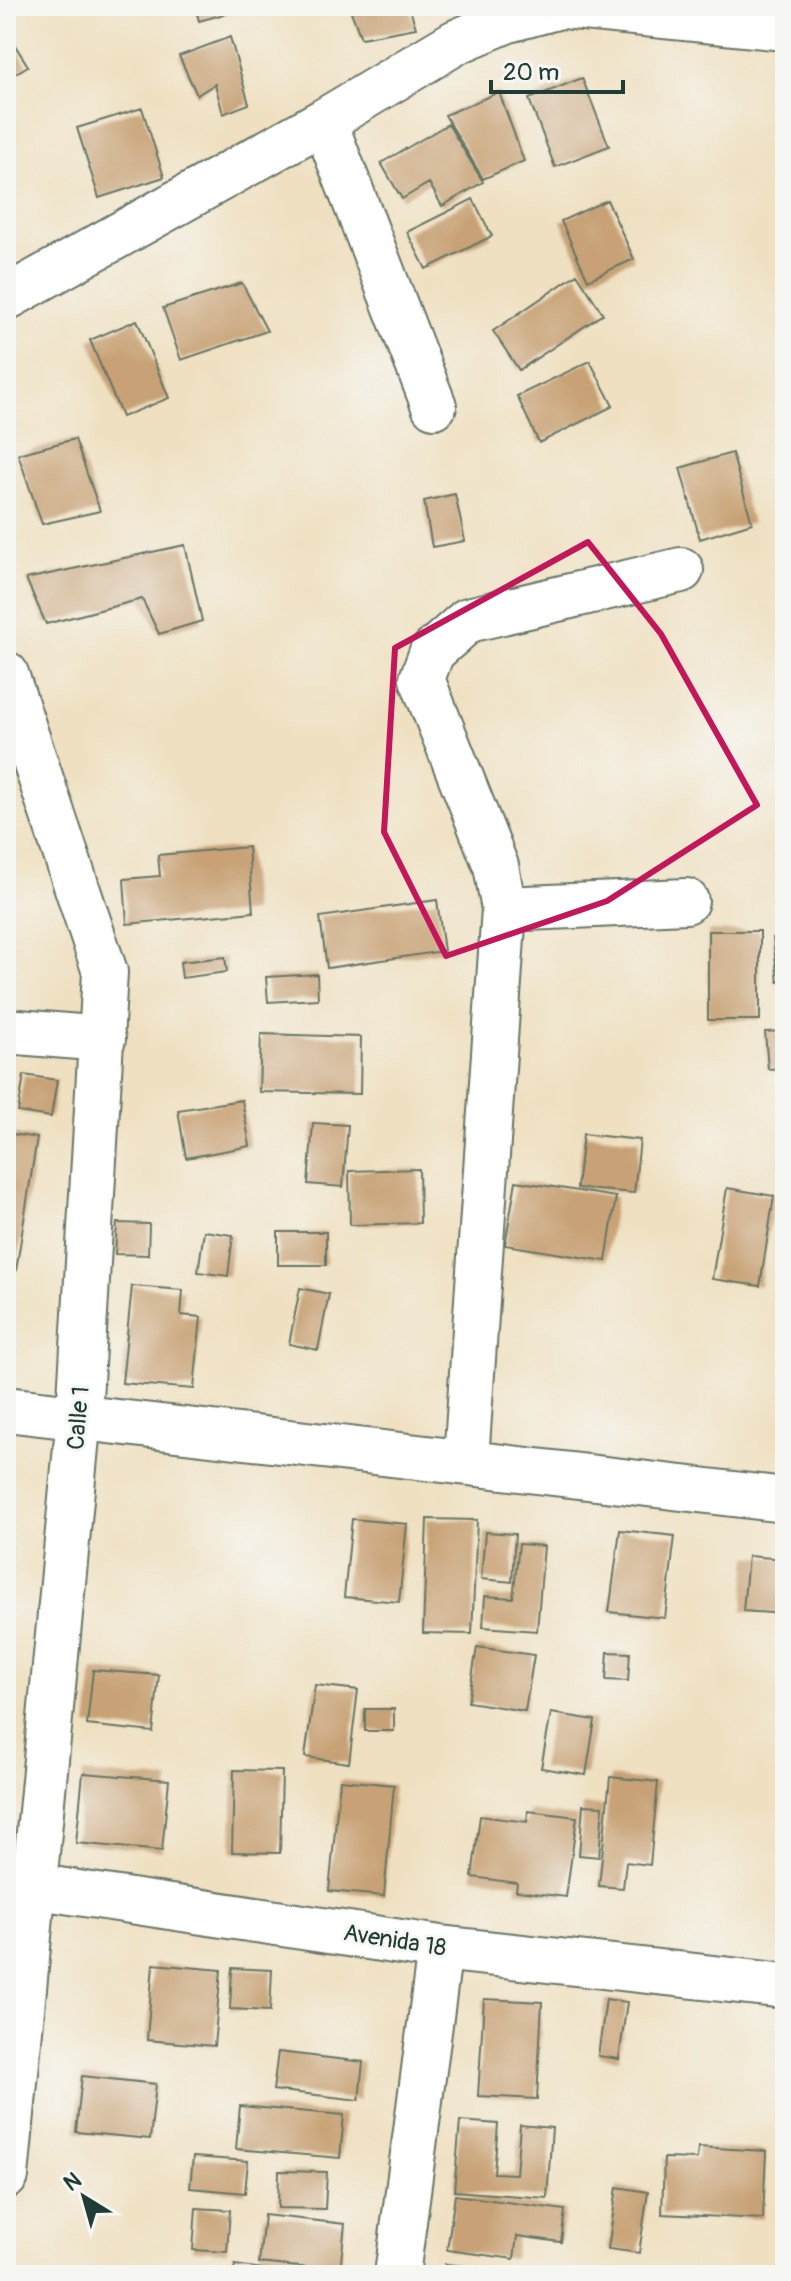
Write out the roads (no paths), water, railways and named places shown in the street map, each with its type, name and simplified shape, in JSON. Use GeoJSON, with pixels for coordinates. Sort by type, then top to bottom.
{"type":"FeatureCollection","features":[{"type":"Feature","properties":{"kind":"street"},"geometry":{"type":"LineString","coordinates":[[6,298],[324,121],[456,42],[508,20],[562,6],[785,28]]}},
{"type":"Feature","properties":{"kind":"street"},"geometry":{"type":"LineString","coordinates":[[324,121],[434,406]]}},
{"type":"Feature","properties":{"kind":"street"},"geometry":{"type":"LineString","coordinates":[[466,1460],[504,909],[496,866],[422,679],[432,652],[468,620],[681,570]]}},
{"type":"Feature","properties":{"kind":"street","name":"Calle 1"},"geometry":{"type":"LineString","coordinates":[[6,674],[105,972],[79,1416],[20,1883],[6,2176]]}},
{"type":"Feature","properties":{"kind":"street"},"geometry":{"type":"LineString","coordinates":[[504,909],[686,901]]}},
{"type":"Feature","properties":{"kind":"street"},"geometry":{"type":"LineString","coordinates":[[6,1031],[103,1039]]}},
{"type":"Feature","properties":{"kind":"street"},"geometry":{"type":"LineString","coordinates":[[6,1409],[466,1460],[785,1500]]}},
{"type":"Feature","properties":{"kind":"street","name":"Avenida 18"},"geometry":{"type":"LineString","coordinates":[[20,1883],[440,1948],[785,1986]]}},
{"type":"Feature","properties":{"kind":"street"},"geometry":{"type":"LineString","coordinates":[[397,2275],[440,1948]]}}]}
